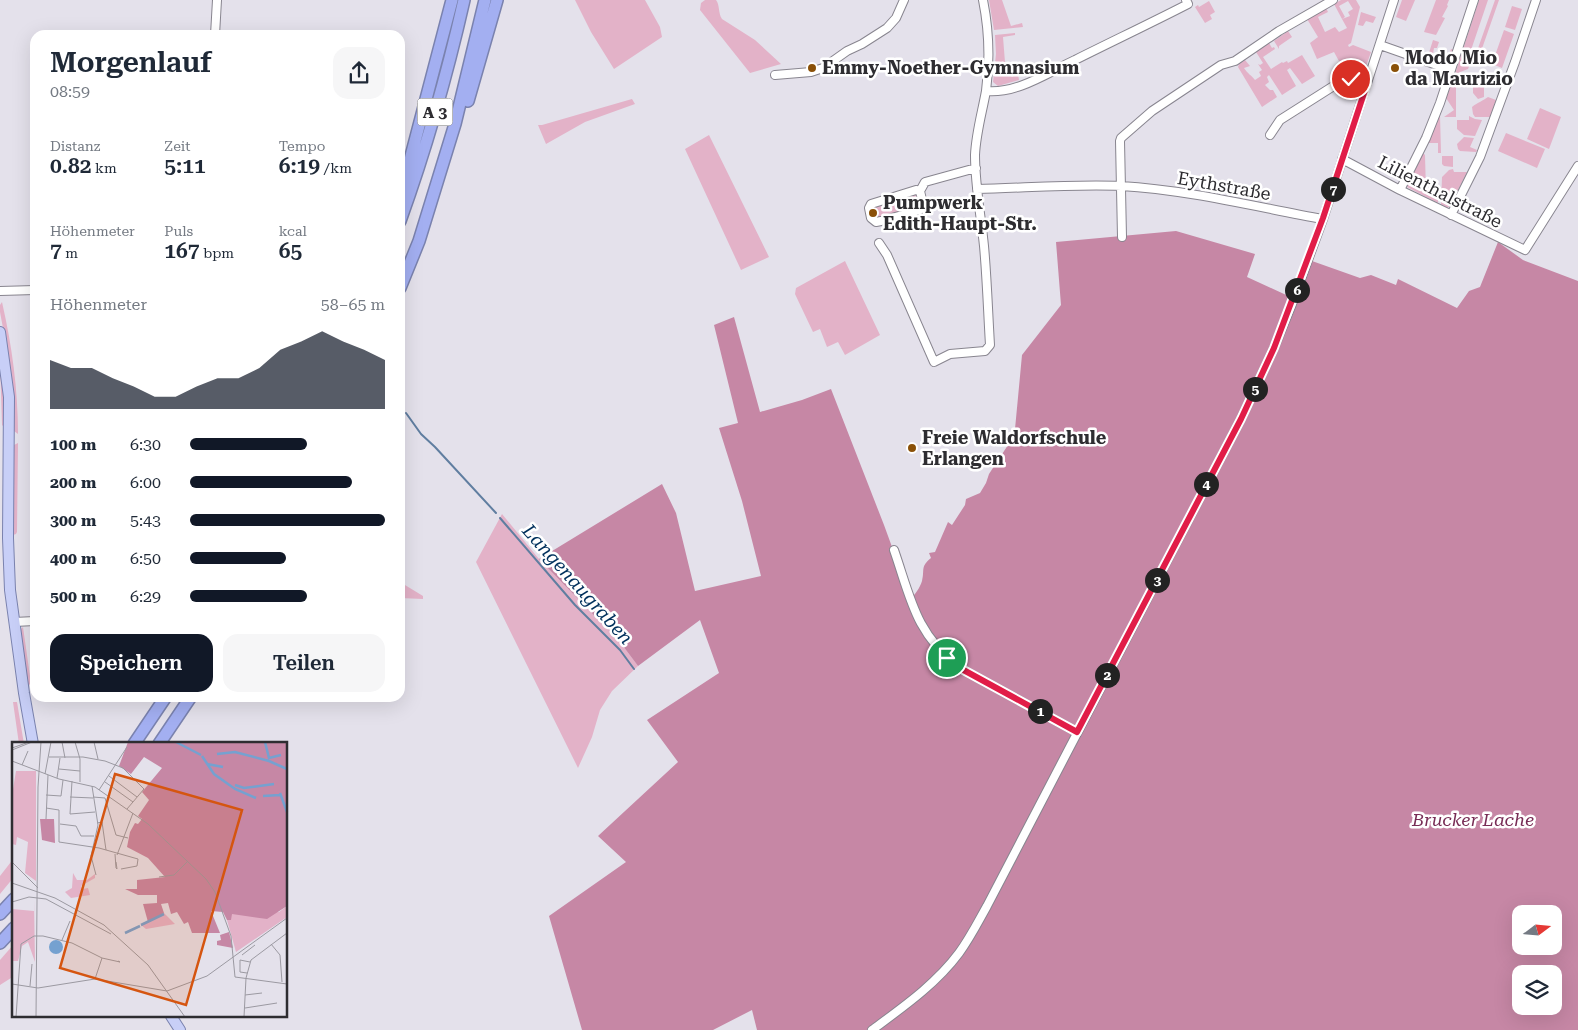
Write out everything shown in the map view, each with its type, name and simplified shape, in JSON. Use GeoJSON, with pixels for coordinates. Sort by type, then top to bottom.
{"type":"FeatureCollection","features":[{"type":"Feature","properties":{"kind":"highway"},"geometry":{"type":"LineString","coordinates":[[443,38],[448,0]]}},
{"type":"Feature","properties":{"kind":"highway"},"geometry":{"type":"LineString","coordinates":[[405,179],[452,0]]}},
{"type":"Feature","properties":{"kind":"highway","name":"A 3"},"geometry":{"type":"LineString","coordinates":[[405,208],[450,62],[464,0]]}},
{"type":"Feature","properties":{"kind":"highway","name":"A 3"},"geometry":{"type":"LineString","coordinates":[[405,276],[419,241],[455,124],[485,0]]}},
{"type":"Feature","properties":{"kind":"highway"},"geometry":{"type":"LineString","coordinates":[[455,124],[470,98],[497,0]]}},
{"type":"Feature","properties":{"kind":"highway"},"geometry":{"type":"LineString","coordinates":[[135,742],[162,702]]}},
{"type":"Feature","properties":{"kind":"highway"},"geometry":{"type":"LineString","coordinates":[[160,742],[187,702]]}},
{"type":"Feature","properties":{"kind":"highway"},"geometry":{"type":"LineString","coordinates":[[0,914],[12,901]]}},
{"type":"Feature","properties":{"kind":"highway"},"geometry":{"type":"LineString","coordinates":[[0,943],[12,930]]}},
{"type":"Feature","properties":{"kind":"main road"},"geometry":{"type":"LineString","coordinates":[[0,332],[9,397],[10,590],[33,742]]}},
{"type":"Feature","properties":{"kind":"main road"},"geometry":{"type":"LineString","coordinates":[[172,1018],[180,1030]]}},
{"type":"Feature","properties":{"kind":"street"},"geometry":{"type":"LineString","coordinates":[[215,30],[217,0]]}},
{"type":"Feature","properties":{"kind":"street"},"geometry":{"type":"LineString","coordinates":[[775,75],[811,72],[823,68],[847,51],[888,28],[896,18],[904,0]]}},
{"type":"Feature","properties":{"kind":"street"},"geometry":{"type":"LineString","coordinates":[[879,243],[887,255],[934,362],[950,354],[985,351],[990,345],[976,168],[976,140],[986,91],[989,63],[983,0]]}},
{"type":"Feature","properties":{"kind":"street"},"geometry":{"type":"LineString","coordinates":[[986,91],[1004,91],[1030,81],[1188,4],[1186,0]]}},
{"type":"Feature","properties":{"kind":"street"},"geometry":{"type":"LineString","coordinates":[[1122,237],[1120,141],[1124,134],[1152,112],[1221,65],[1235,61],[1279,31],[1333,0]]}},
{"type":"Feature","properties":{"kind":"street"},"geometry":{"type":"LineString","coordinates":[[872,1030],[926,988],[947,967],[959,952],[987,906],[1248,404],[1274,348],[1323,218],[1394,0]]}},
{"type":"Feature","properties":{"kind":"street"},"geometry":{"type":"LineString","coordinates":[[1400,190],[1426,138],[1474,0]]}},
{"type":"Feature","properties":{"kind":"street"},"geometry":{"type":"LineString","coordinates":[[1451,215],[1480,157],[1536,0]]}},
{"type":"Feature","properties":{"kind":"street"},"geometry":{"type":"LineString","coordinates":[[1380,45],[1451,70]]}},
{"type":"Feature","properties":{"kind":"street"},"geometry":{"type":"LineString","coordinates":[[1270,135],[1280,120],[1343,80],[1349,79],[1367,84]]}},
{"type":"Feature","properties":{"kind":"street","name":"Lilienthalstraße"},"geometry":{"type":"LineString","coordinates":[[1342,159],[1400,190],[1525,250],[1578,166]]}},
{"type":"Feature","properties":{"kind":"street"},"geometry":{"type":"LineString","coordinates":[[920,191],[916,190],[871,204],[869,208],[871,218],[876,222],[920,210],[923,204],[920,191],[926,182],[976,168]]}},
{"type":"Feature","properties":{"kind":"street","name":"Eythstraße"},"geometry":{"type":"LineString","coordinates":[[977,189],[1120,186],[1180,193],[1323,218]]}},
{"type":"Feature","properties":{"kind":"street"},"geometry":{"type":"LineString","coordinates":[[0,291],[30,290]]}},
{"type":"Feature","properties":{"kind":"street"},"geometry":{"type":"LineString","coordinates":[[894,550],[920,623],[930,639],[947,658],[958,667],[1077,732]]}},
{"type":"Feature","properties":{"kind":"street"},"geometry":{"type":"LineString","coordinates":[[14,622],[30,621]]}},
{"type":"Feature","properties":{"kind":"shaded area"},"geometry":{"type":"Polygon","coordinates":[[[575,0],[645,0],[660,27],[662,37],[614,69],[591,32],[575,0]]]}},
{"type":"Feature","properties":{"kind":"shaded area"},"geometry":{"type":"Polygon","coordinates":[[[705,0],[716,0],[722,19],[755,40],[781,64],[750,73],[700,10],[701,3],[705,0]]]}},
{"type":"Feature","properties":{"kind":"shaded area"},"geometry":{"type":"Polygon","coordinates":[[[989,0],[1002,0],[1011,26],[1022,23],[1023,27],[994,30],[989,0]]]}},
{"type":"Feature","properties":{"kind":"shaded area"},"geometry":{"type":"Polygon","coordinates":[[[1341,0],[1356,0],[1360,7],[1349,47],[1353,45],[1371,52],[1360,79],[1342,77],[1339,70],[1340,63],[1334,52],[1317,59],[1310,43],[1318,37],[1307,19],[1326,8],[1328,12],[1318,17],[1325,32],[1335,27],[1339,32],[1347,28],[1342,19],[1334,4],[1341,0]],[[1348,1],[1339,6],[1345,17],[1342,19],[1350,16],[1348,12],[1353,9],[1348,1]]]}},
{"type":"Feature","properties":{"kind":"shaded area"},"geometry":{"type":"Polygon","coordinates":[[[1402,0],[1415,0],[1406,21],[1396,17],[1402,0]]]}},
{"type":"Feature","properties":{"kind":"shaded area"},"geometry":{"type":"Polygon","coordinates":[[[1436,0],[1449,0],[1442,17],[1445,18],[1436,35],[1424,32],[1436,0]]]}},
{"type":"Feature","properties":{"kind":"shaded area"},"geometry":{"type":"Polygon","coordinates":[[[1479,0],[1488,0],[1469,56],[1472,59],[1468,69],[1455,74],[1479,0]]]}},
{"type":"Feature","properties":{"kind":"shaded area"},"geometry":{"type":"Polygon","coordinates":[[[1495,0],[1499,0],[1477,60],[1476,54],[1495,0]]]}},
{"type":"Feature","properties":{"kind":"shaded area"},"geometry":{"type":"Polygon","coordinates":[[[1209,1],[1215,12],[1210,15],[1212,19],[1205,23],[1195,7],[1198,5],[1199,7],[1209,1]]]}},
{"type":"Feature","properties":{"kind":"shaded area"},"geometry":{"type":"Polygon","coordinates":[[[1512,6],[1522,9],[1515,30],[1505,27],[1512,6]]]}},
{"type":"Feature","properties":{"kind":"shaded area"},"geometry":{"type":"Polygon","coordinates":[[[1361,12],[1376,17],[1373,23],[1366,21],[1363,26],[1358,25],[1361,12]]]}},
{"type":"Feature","properties":{"kind":"shaded area"},"geometry":{"type":"Polygon","coordinates":[[[1504,30],[1514,34],[1502,68],[1492,64],[1504,30]]]}},
{"type":"Feature","properties":{"kind":"shaded area"},"geometry":{"type":"Polygon","coordinates":[[[1288,31],[1292,37],[1279,46],[1279,49],[1274,41],[1288,31]]]}},
{"type":"Feature","properties":{"kind":"shaded area"},"geometry":{"type":"Polygon","coordinates":[[[1015,33],[1015,35],[1003,37],[1006,75],[1018,74],[1019,80],[998,86],[993,82],[996,54],[995,35],[1015,33]]]}},
{"type":"Feature","properties":{"kind":"shaded area"},"geometry":{"type":"Polygon","coordinates":[[[1433,40],[1439,42],[1437,48],[1434,48],[1433,54],[1448,59],[1451,49],[1454,50],[1448,66],[1427,59],[1433,40]]]}},
{"type":"Feature","properties":{"kind":"shaded area"},"geometry":{"type":"Polygon","coordinates":[[[1269,43],[1275,49],[1263,57],[1271,69],[1282,62],[1287,61],[1288,63],[1302,55],[1315,76],[1302,84],[1290,68],[1287,70],[1296,86],[1282,95],[1269,75],[1267,77],[1269,82],[1265,85],[1270,90],[1273,90],[1277,97],[1262,107],[1238,67],[1245,60],[1250,66],[1244,68],[1255,80],[1261,76],[1259,72],[1262,70],[1258,64],[1263,63],[1256,52],[1269,43]]]}},
{"type":"Feature","properties":{"kind":"shaded area"},"geometry":{"type":"Polygon","coordinates":[[[1462,77],[1470,78],[1469,82],[1456,82],[1456,117],[1444,117],[1454,110],[1446,98],[1453,80],[1462,77]]]}},
{"type":"Feature","properties":{"kind":"shaded area"},"geometry":{"type":"Polygon","coordinates":[[[1473,78],[1483,79],[1481,84],[1484,85],[1484,97],[1478,99],[1473,93],[1473,78]]]}},
{"type":"Feature","properties":{"kind":"shaded area"},"geometry":{"type":"Polygon","coordinates":[[[1488,97],[1496,100],[1490,117],[1475,117],[1472,107],[1488,97]]]}},
{"type":"Feature","properties":{"kind":"shaded area"},"geometry":{"type":"Polygon","coordinates":[[[632,99],[635,104],[585,122],[546,144],[538,125],[542,125],[632,99]]]}},
{"type":"Feature","properties":{"kind":"shaded area"},"geometry":{"type":"Polygon","coordinates":[[[1540,108],[1561,117],[1549,149],[1527,139],[1540,108]]]}},
{"type":"Feature","properties":{"kind":"shaded area"},"geometry":{"type":"Polygon","coordinates":[[[1440,115],[1441,153],[1438,153],[1438,143],[1428,143],[1440,115]]]}},
{"type":"Feature","properties":{"kind":"shaded area"},"geometry":{"type":"Polygon","coordinates":[[[1469,116],[1482,120],[1475,136],[1464,135],[1457,129],[1457,120],[1469,120],[1469,116]]]}},
{"type":"Feature","properties":{"kind":"shaded area"},"geometry":{"type":"Polygon","coordinates":[[[1506,133],[1545,149],[1537,168],[1498,151],[1506,133]]]}},
{"type":"Feature","properties":{"kind":"shaded area"},"geometry":{"type":"Polygon","coordinates":[[[709,135],[769,257],[741,270],[685,149],[709,135]]]}},
{"type":"Feature","properties":{"kind":"shaded area"},"geometry":{"type":"Polygon","coordinates":[[[1464,137],[1474,138],[1470,147],[1477,150],[1476,152],[1460,151],[1458,149],[1457,144],[1464,137]]]}},
{"type":"Feature","properties":{"kind":"shaded area"},"geometry":{"type":"Polygon","coordinates":[[[1423,153],[1425,155],[1426,192],[1438,191],[1438,203],[1407,187],[1423,153]]]}},
{"type":"Feature","properties":{"kind":"shaded area"},"geometry":{"type":"Polygon","coordinates":[[[1442,156],[1453,156],[1453,167],[1442,164],[1442,156]]]}},
{"type":"Feature","properties":{"kind":"shaded area"},"geometry":{"type":"Polygon","coordinates":[[[1453,169],[1454,172],[1467,172],[1450,206],[1447,208],[1441,205],[1442,177],[1449,170],[1453,169]]]}},
{"type":"Feature","properties":{"kind":"shaded area"},"geometry":{"type":"Polygon","coordinates":[[[916,193],[919,195],[920,207],[879,220],[872,215],[873,207],[916,193]]]}},
{"type":"Feature","properties":{"kind":"shaded area"},"geometry":{"type":"Polygon","coordinates":[[[845,261],[880,335],[845,355],[838,342],[827,347],[820,329],[813,332],[795,294],[796,288],[845,261]]]}},
{"type":"Feature","properties":{"kind":"shaded area"},"geometry":{"type":"Polygon","coordinates":[[[2,302],[14,368],[18,434],[14,431],[10,366],[0,312],[2,302]]]}},
{"type":"Feature","properties":{"kind":"shaded area"},"geometry":{"type":"Polygon","coordinates":[[[0,361],[4,393],[5,428],[2,425],[0,361]]]}},
{"type":"Feature","properties":{"kind":"shaded area"},"geometry":{"type":"Polygon","coordinates":[[[18,443],[17,532],[13,535],[14,445],[18,443]]]}},
{"type":"Feature","properties":{"kind":"shaded area"},"geometry":{"type":"Polygon","coordinates":[[[502,514],[539,559],[620,642],[638,666],[612,691],[600,710],[592,737],[578,768],[476,562],[502,514]]]}},
{"type":"Feature","properties":{"kind":"shaded area"},"geometry":{"type":"Polygon","coordinates":[[[405,585],[423,596],[423,599],[405,598],[405,585]]]}},
{"type":"Feature","properties":{"kind":"shaded area"},"geometry":{"type":"Polygon","coordinates":[[[23,627],[30,676],[30,684],[27,687],[19,631],[23,627]]]}},
{"type":"Feature","properties":{"kind":"shaded area"},"geometry":{"type":"Polygon","coordinates":[[[13,702],[17,702],[24,742],[19,742],[13,702]]]}},
{"type":"Feature","properties":{"kind":"shaded area"},"geometry":{"type":"Polygon","coordinates":[[[12,861],[12,879],[0,894],[0,876],[12,861]]]}},
{"type":"Feature","properties":{"kind":"shaded area"},"geometry":{"type":"Polygon","coordinates":[[[12,946],[12,976],[0,985],[0,960],[12,946]]]}},
{"type":"Feature","properties":{"kind":"green space","name":"Brucker Lache"},"geometry":{"type":"Polygon","coordinates":[[[1176,231],[1255,254],[1247,277],[1297,300],[1312,261],[1360,278],[1371,275],[1396,285],[1398,279],[1457,308],[1469,291],[1480,287],[1498,242],[1523,260],[1578,281],[1578,1030],[757,1030],[752,1010],[713,1030],[582,1030],[549,916],[626,862],[598,836],[678,762],[647,720],[719,673],[700,620],[638,666],[620,642],[539,559],[662,484],[676,513],[695,591],[761,576],[742,501],[719,428],[738,423],[714,325],[734,317],[760,412],[802,400],[831,389],[911,599],[921,584],[924,566],[931,558],[929,553],[935,552],[948,522],[952,525],[965,505],[966,499],[980,493],[989,474],[1008,445],[1015,429],[1022,355],[1061,305],[1056,242],[1176,231]]]}},
{"type":"Feature","properties":{"kind":"waterway","name":"Langenaugraben"},"geometry":{"type":"LineString","coordinates":[[406,413],[421,434],[496,513]]}},
{"type":"Feature","properties":{"kind":"waterway","name":"Langenaugraben"},"geometry":{"type":"LineString","coordinates":[[500,518],[575,605],[620,650],[634,669]]}},
{"type":"Feature","properties":{"kind":"place","name":"Emmy-Noether-Gymnasium"},"geometry":{"type":"Point","coordinates":[812,68]}},
{"type":"Feature","properties":{"kind":"place","name":"Modo Mio da Maurizio"},"geometry":{"type":"Point","coordinates":[1395,68]}},
{"type":"Feature","properties":{"kind":"place","name":"Pumpwerk Edith-Haupt-Str."},"geometry":{"type":"Point","coordinates":[873,213]}},
{"type":"Feature","properties":{"kind":"place","name":"Freie Waldorfschule Erlangen"},"geometry":{"type":"Point","coordinates":[912,448]}},
{"type":"Feature","properties":{"kind":"route"},"geometry":{"type":"LineString","coordinates":[[947,658],[958,667],[1077,732],[1241,419],[1274,348],[1323,218],[1367,84],[1351,79]]}}]}
